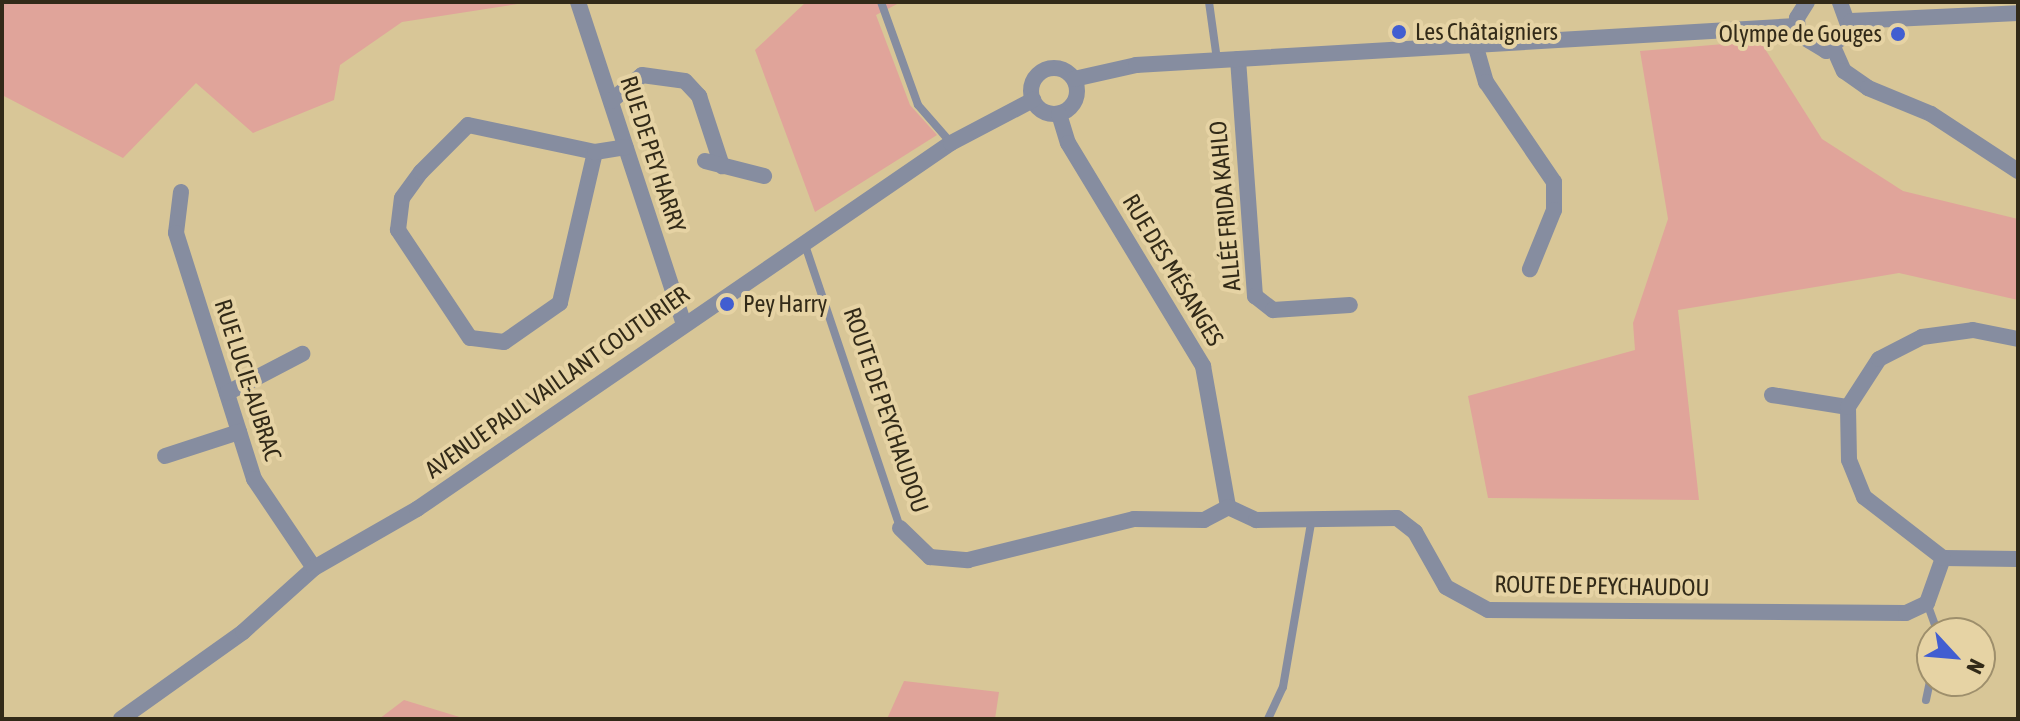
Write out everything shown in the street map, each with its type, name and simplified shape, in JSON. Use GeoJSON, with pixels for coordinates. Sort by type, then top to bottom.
{"type":"FeatureCollection","features":[{"type":"Feature","properties":{"kind":"street","name":"RUE DE PEY HARRY"},"geometry":{"type":"LineString","coordinates":[[578,2],[683,322]]}},
{"type":"Feature","properties":{"kind":"street"},"geometry":{"type":"LineString","coordinates":[[1796,26],[1807,2]]}},
{"type":"Feature","properties":{"kind":"street"},"geometry":{"type":"LineString","coordinates":[[1840,2],[1851,21]]}},
{"type":"Feature","properties":{"kind":"street"},"geometry":{"type":"LineString","coordinates":[[1851,21],[2018,13]]}},
{"type":"Feature","properties":{"kind":"street"},"geometry":{"type":"LineString","coordinates":[[1834,49],[1851,21]]}},
{"type":"Feature","properties":{"kind":"street"},"geometry":{"type":"LineString","coordinates":[[1074,79],[1103,68],[1796,26]]}},
{"type":"Feature","properties":{"kind":"street"},"geometry":{"type":"LineString","coordinates":[[1796,26],[1809,47],[1834,49]]}},
{"type":"Feature","properties":{"kind":"street"},"geometry":{"type":"LineString","coordinates":[[1475,44],[1486,82],[1554,182],[1554,210],[1530,269]]}},
{"type":"Feature","properties":{"kind":"street"},"geometry":{"type":"LineString","coordinates":[[1834,49],[1844,71],[1868,88],[1931,114],[2018,171]]}},
{"type":"Feature","properties":{"kind":"street","name":"ALLÉE FRIDA KAHLO"},"geometry":{"type":"LineString","coordinates":[[1238,59],[1255,296],[1273,310],[1350,305]]}},
{"type":"Feature","properties":{"kind":"street"},"geometry":{"type":"LineString","coordinates":[[1055,68],[1074,79],[1076,98],[1059,114],[1033,100],[1041,73],[1055,68]]}},
{"type":"Feature","properties":{"kind":"street"},"geometry":{"type":"LineString","coordinates":[[611,101],[642,75],[685,81],[699,96],[722,166]]}},
{"type":"Feature","properties":{"kind":"street","name":"AVENUE PAUL VAILLANT COUTURIER"},"geometry":{"type":"LineString","coordinates":[[121,719],[243,632],[314,568],[417,509],[683,322],[951,143],[1033,100]]}},
{"type":"Feature","properties":{"kind":"street","name":"RUE DES MÉSANGES"},"geometry":{"type":"LineString","coordinates":[[1059,114],[1068,143],[1203,366],[1228,507]]}},
{"type":"Feature","properties":{"kind":"street"},"geometry":{"type":"LineString","coordinates":[[595,152],[560,303],[504,342],[470,338],[398,230],[407,190],[468,125],[595,152],[626,147]]}},
{"type":"Feature","properties":{"kind":"street"},"geometry":{"type":"LineString","coordinates":[[705,161],[764,176]]}},
{"type":"Feature","properties":{"kind":"street","name":"RUE LUCIE-AUBRAC"},"geometry":{"type":"LineString","coordinates":[[181,192],[176,233],[254,479],[314,568]]}},
{"type":"Feature","properties":{"kind":"street"},"geometry":{"type":"LineString","coordinates":[[2018,339],[1973,330],[1922,337],[1879,359],[1848,407],[1849,460],[1864,497],[1943,558],[2018,559]]}},
{"type":"Feature","properties":{"kind":"street"},"geometry":{"type":"LineString","coordinates":[[227,393],[302,354]]}},
{"type":"Feature","properties":{"kind":"street"},"geometry":{"type":"LineString","coordinates":[[1772,395],[1848,407]]}},
{"type":"Feature","properties":{"kind":"street"},"geometry":{"type":"LineString","coordinates":[[165,456],[239,432]]}},
{"type":"Feature","properties":{"kind":"street","name":"ROUTE DE PEYCHAUDOU"},"geometry":{"type":"LineString","coordinates":[[900,528],[930,557],[968,560],[1134,519],[1204,520],[1228,507],[1256,520],[1312,516],[1397,518],[1415,532],[1446,587],[1488,610],[1906,613],[1927,603]]}},
{"type":"Feature","properties":{"kind":"street"},"geometry":{"type":"LineString","coordinates":[[1927,603],[1943,558]]}},
{"type":"Feature","properties":{"kind":"lane"},"geometry":{"type":"LineString","coordinates":[[881,2],[918,105],[951,143]]}},
{"type":"Feature","properties":{"kind":"lane"},"geometry":{"type":"LineString","coordinates":[[1209,2],[1217,60]]}},
{"type":"Feature","properties":{"kind":"lane","name":"ROUTE DE PEYCHAUDOU"},"geometry":{"type":"LineString","coordinates":[[804,241],[900,528]]}},
{"type":"Feature","properties":{"kind":"lane"},"geometry":{"type":"LineString","coordinates":[[1268,719],[1283,687],[1312,516]]}},
{"type":"Feature","properties":{"kind":"lane"},"geometry":{"type":"LineString","coordinates":[[1927,603],[1932,617]]}},
{"type":"Feature","properties":{"kind":"shaded area"},"geometry":{"type":"Polygon","coordinates":[[[2,2],[530,2],[402,22],[340,65],[334,100],[253,133],[196,83],[123,158],[2,95],[2,2]]]}},
{"type":"Feature","properties":{"kind":"shaded area"},"geometry":{"type":"Polygon","coordinates":[[[806,2],[901,2],[876,15],[910,105],[937,135],[815,212],[755,50],[806,2]]]}},
{"type":"Feature","properties":{"kind":"shaded area"},"geometry":{"type":"Polygon","coordinates":[[[1760,41],[1822,139],[1903,191],[2018,219],[2018,300],[1899,273],[1678,310],[1699,500],[1488,498],[1468,396],[1635,350],[1633,323],[1668,219],[1640,51],[1760,41]]]}},
{"type":"Feature","properties":{"kind":"shaded area"},"geometry":{"type":"Polygon","coordinates":[[[904,681],[999,692],[995,719],[887,719],[904,681]]]}},
{"type":"Feature","properties":{"kind":"shaded area"},"geometry":{"type":"Polygon","coordinates":[[[404,700],[466,719],[379,719],[404,700]]]}},
{"type":"Feature","properties":{"kind":"place","name":"Les Châtaigniers"},"geometry":{"type":"Point","coordinates":[1399,32]}},
{"type":"Feature","properties":{"kind":"place","name":"Olympe de Gouges"},"geometry":{"type":"Point","coordinates":[1898,34]}},
{"type":"Feature","properties":{"kind":"place","name":"Pey Harry"},"geometry":{"type":"Point","coordinates":[727,304]}}]}
